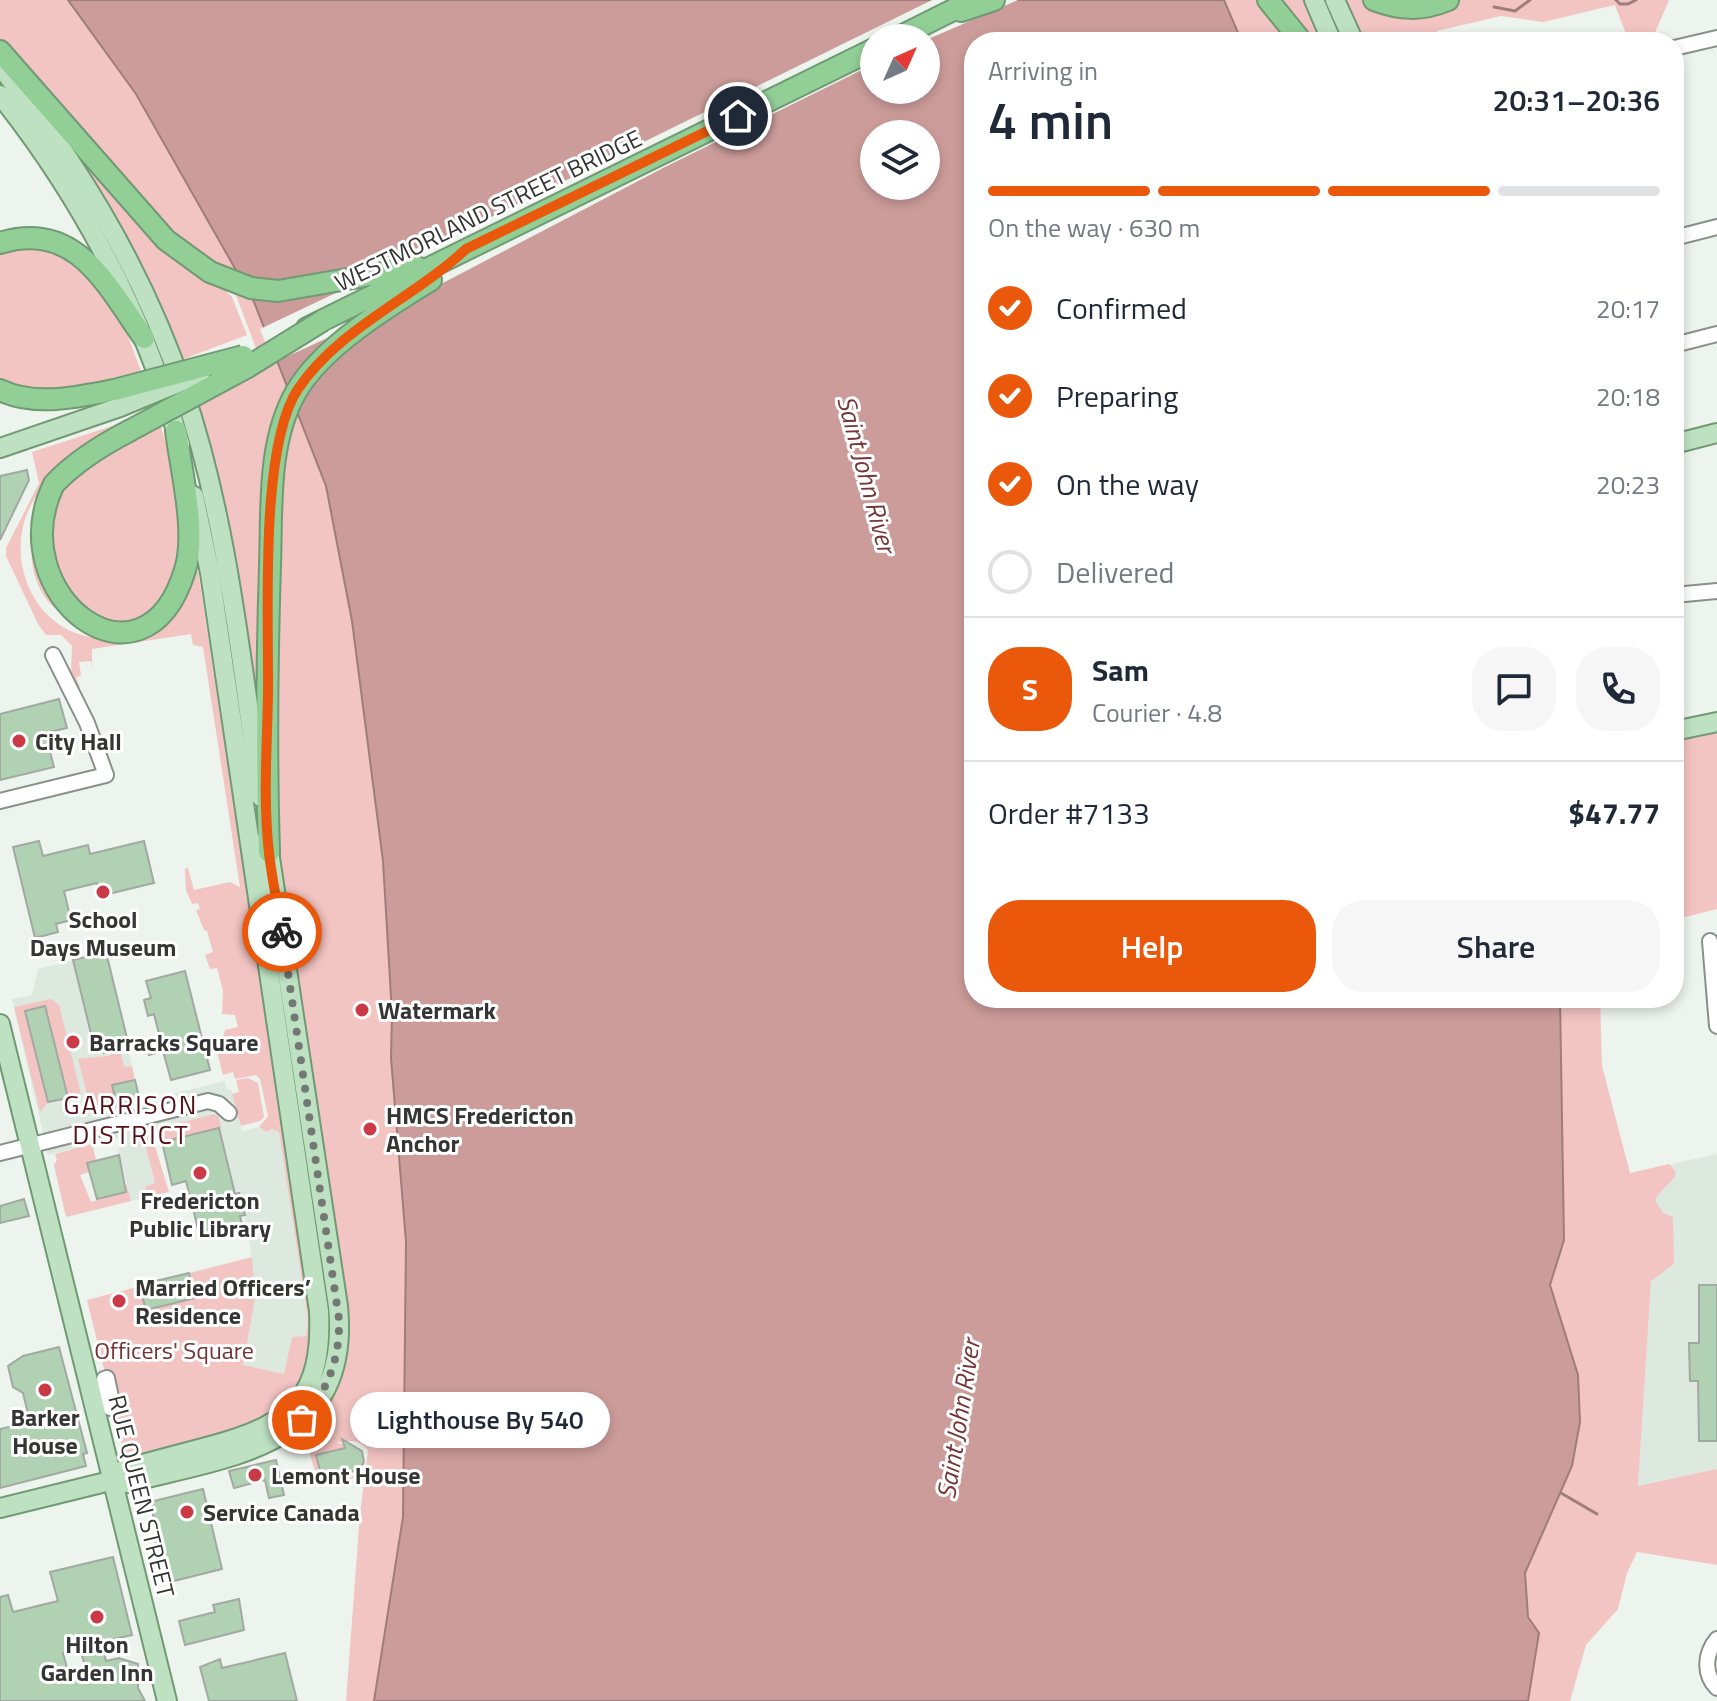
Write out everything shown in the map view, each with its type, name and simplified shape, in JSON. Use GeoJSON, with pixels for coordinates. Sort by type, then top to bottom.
{"type":"FeatureCollection","features":[{"type":"Feature","properties":{"kind":"highway"},"geometry":{"type":"LineString","coordinates":[[934,20],[962,0]]}},
{"type":"Feature","properties":{"kind":"highway"},"geometry":{"type":"LineString","coordinates":[[926,24],[973,0]]}},
{"type":"Feature","properties":{"kind":"highway"},"geometry":{"type":"LineString","coordinates":[[934,20],[994,0]]}},
{"type":"Feature","properties":{"kind":"highway"},"geometry":{"type":"LineString","coordinates":[[1374,0],[1391,7],[1410,9],[1429,8],[1448,0]]}},
{"type":"Feature","properties":{"kind":"highway"},"geometry":{"type":"LineString","coordinates":[[1274,5],[1294,32]]}},
{"type":"Feature","properties":{"kind":"highway"},"geometry":{"type":"LineString","coordinates":[[0,51],[186,257],[227,280],[251,288],[278,291],[305,289],[437,264]]}},
{"type":"Feature","properties":{"kind":"highway","name":"WESTMORLAND STREET BRIDGE"},"geometry":{"type":"LineString","coordinates":[[0,390],[9,395],[48,399],[117,398],[243,356],[322,321],[860,56]]}},
{"type":"Feature","properties":{"kind":"highway"},"geometry":{"type":"LineString","coordinates":[[0,243],[42,237],[72,249],[102,278],[144,338]]}},
{"type":"Feature","properties":{"kind":"highway"},"geometry":{"type":"LineString","coordinates":[[269,852],[266,756],[271,532],[279,437],[285,414],[297,391],[325,357],[402,298],[438,275],[466,249]]}},
{"type":"Feature","properties":{"kind":"highway"},"geometry":{"type":"LineString","coordinates":[[28,573],[25,553],[27,532],[32,517],[52,485],[83,459],[129,431],[246,368],[322,321]]}},
{"type":"Feature","properties":{"kind":"highway"},"geometry":{"type":"LineString","coordinates":[[39,596],[69,624],[99,633],[133,628],[162,609],[174,594],[186,567],[188,524],[176,431]]}},
{"type":"Feature","properties":{"kind":"main road"},"geometry":{"type":"LineString","coordinates":[[1314,0],[1328,32]]}},
{"type":"Feature","properties":{"kind":"main road"},"geometry":{"type":"LineString","coordinates":[[1335,0],[1349,32]]}},
{"type":"Feature","properties":{"kind":"main road"},"geometry":{"type":"LineString","coordinates":[[0,66],[56,139],[109,224],[151,309],[184,393],[215,504],[338,1306],[339,1345],[327,1386],[311,1409],[292,1429],[245,1453],[127,1483],[114,1480],[0,1508]]}},
{"type":"Feature","properties":{"kind":"main road"},"geometry":{"type":"LineString","coordinates":[[0,95],[72,197],[116,276],[144,338],[176,431],[210,573],[319,1311],[320,1336],[313,1377],[303,1397],[279,1421],[252,1435],[124,1469],[114,1480]]}},
{"type":"Feature","properties":{"kind":"main road"},"geometry":{"type":"LineString","coordinates":[[0,448],[117,398]]}},
{"type":"Feature","properties":{"kind":"main road"},"geometry":{"type":"LineString","coordinates":[[1684,441],[1717,433]]}},
{"type":"Feature","properties":{"kind":"main road"},"geometry":{"type":"LineString","coordinates":[[1684,729],[1717,722]]}},
{"type":"Feature","properties":{"kind":"main road","name":"RUE QUEEN STREET"},"geometry":{"type":"LineString","coordinates":[[0,1024],[167,1701]]}},
{"type":"Feature","properties":{"kind":"main road"},"geometry":{"type":"LineString","coordinates":[[126,1529],[133,1497],[146,1478]]}},
{"type":"Feature","properties":{"kind":"street"},"geometry":{"type":"LineString","coordinates":[[1684,46],[1717,38]]}},
{"type":"Feature","properties":{"kind":"street"},"geometry":{"type":"LineString","coordinates":[[1684,235],[1717,227]]}},
{"type":"Feature","properties":{"kind":"street"},"geometry":{"type":"LineString","coordinates":[[1684,342],[1717,334]]}},
{"type":"Feature","properties":{"kind":"street"},"geometry":{"type":"LineString","coordinates":[[1684,594],[1717,591]]}},
{"type":"Feature","properties":{"kind":"street"},"geometry":{"type":"LineString","coordinates":[[0,801],[106,775],[87,723],[53,655]]}},
{"type":"Feature","properties":{"kind":"street"},"geometry":{"type":"LineString","coordinates":[[1710,941],[1717,1026]]}},
{"type":"Feature","properties":{"kind":"street"},"geometry":{"type":"LineString","coordinates":[[0,1153],[208,1101],[219,1104],[229,1113]]}},
{"type":"Feature","properties":{"kind":"street"},"geometry":{"type":"LineString","coordinates":[[1717,1639],[1707,1663],[1709,1677],[1717,1688]]}},
{"type":"Feature","properties":{"kind":"shaded area"},"geometry":{"type":"Polygon","coordinates":[[[106,952],[135,1080],[112,1086],[117,1107],[225,1081],[227,1090],[231,1089],[242,1131],[259,1127],[267,1132],[272,1129],[279,1131],[308,1319],[306,1336],[292,1338],[284,1374],[243,1366],[189,1273],[252,1257],[240,1193],[235,1194],[214,1114],[133,1134],[145,1144],[155,1184],[145,1187],[147,1197],[131,1201],[118,1151],[123,1137],[48,1155],[12,999],[32,995],[38,969],[106,952]]]}},
{"type":"Feature","properties":{"kind":"shaded area"},"geometry":{"type":"Polygon","coordinates":[[[1717,1154],[1717,1469],[1638,1487],[1651,1281],[1631,1173],[1717,1154]]]}},
{"type":"Feature","properties":{"kind":"green space"},"geometry":{"type":"Polygon","coordinates":[[[0,0],[68,0],[136,94],[254,302],[326,486],[352,621],[383,861],[392,1014],[391,1058],[406,1242],[403,1517],[374,1701],[346,1701],[368,1450],[357,1442],[346,1441],[336,1443],[343,1444],[345,1449],[317,1457],[322,1478],[345,1470],[355,1477],[348,1481],[342,1478],[337,1486],[328,1484],[321,1479],[313,1465],[305,1429],[321,1410],[339,1376],[272,783],[196,403],[263,367],[231,282],[173,235],[0,40],[0,0]]]}},
{"type":"Feature","properties":{"kind":"green space"},"geometry":{"type":"Polygon","coordinates":[[[1224,0],[1669,0],[1655,32],[1625,32],[1615,5],[1543,22],[1501,16],[1437,32],[1238,32],[1224,0]]]}},
{"type":"Feature","properties":{"kind":"green space"},"geometry":{"type":"Polygon","coordinates":[[[60,130],[232,297],[247,335],[181,360],[60,130]]]}},
{"type":"Feature","properties":{"kind":"green space"},"geometry":{"type":"Polygon","coordinates":[[[35,244],[81,264],[122,320],[141,371],[101,381],[101,386],[42,394],[0,383],[0,249],[35,244]]]}},
{"type":"Feature","properties":{"kind":"green space"},"geometry":{"type":"Polygon","coordinates":[[[160,423],[177,485],[184,534],[181,556],[165,594],[154,609],[118,624],[91,623],[67,616],[43,595],[36,581],[32,549],[38,518],[46,504],[84,467],[160,423]]]}},
{"type":"Feature","properties":{"kind":"green space","name":"Officers' Square"},"geometry":{"type":"Polygon","coordinates":[[[112,426],[115,432],[59,472],[32,503],[23,526],[21,550],[24,573],[32,594],[45,613],[63,627],[84,636],[109,638],[139,632],[190,571],[198,571],[314,1347],[296,1392],[268,1418],[211,1437],[126,1459],[87,1300],[252,1257],[255,1298],[243,1365],[284,1374],[292,1337],[306,1336],[308,1319],[279,1132],[272,1129],[267,1132],[259,1127],[268,1116],[260,1079],[256,1075],[235,1079],[233,1072],[223,1075],[215,1044],[223,1038],[225,1030],[238,1027],[235,1015],[222,1014],[223,991],[217,968],[210,969],[205,955],[213,952],[207,931],[196,910],[200,909],[198,903],[192,904],[186,890],[185,869],[188,868],[194,890],[230,882],[240,887],[203,647],[193,645],[191,634],[92,649],[92,668],[91,661],[79,662],[81,675],[76,678],[80,687],[77,688],[71,673],[72,646],[61,635],[46,635],[6,556],[6,548],[39,483],[32,452],[112,426]]]}},
{"type":"Feature","properties":{"kind":"green space"},"geometry":{"type":"Polygon","coordinates":[[[1717,722],[1717,909],[1684,917],[1684,729],[1717,722]]]}},
{"type":"Feature","properties":{"kind":"green space"},"geometry":{"type":"Polygon","coordinates":[[[51,999],[59,1005],[81,1094],[68,1098],[45,1007],[25,1012],[48,1102],[40,1112],[14,1007],[51,999]]]}},
{"type":"Feature","properties":{"kind":"green space"},"geometry":{"type":"Polygon","coordinates":[[[1560,1008],[1600,1008],[1602,1066],[1630,1173],[1669,1164],[1676,1172],[1655,1200],[1663,1213],[1673,1217],[1674,1264],[1651,1281],[1638,1486],[1717,1469],[1717,1565],[1637,1552],[1627,1573],[1618,1609],[1586,1645],[1570,1701],[1528,1701],[1525,1574],[1572,1466],[1578,1375],[1550,1284],[1564,1240],[1560,1008]]]}},
{"type":"Feature","properties":{"kind":"green space"},"geometry":{"type":"Polygon","coordinates":[[[120,1049],[124,1067],[132,1066],[135,1080],[112,1086],[117,1106],[140,1102],[92,1114],[78,1059],[108,1056],[120,1049]]]}},
{"type":"Feature","properties":{"kind":"green space"},"geometry":{"type":"Polygon","coordinates":[[[248,1078],[258,1083],[264,1117],[241,1126],[232,1094],[239,1092],[236,1080],[248,1078]]]}},
{"type":"Feature","properties":{"kind":"green space"},"geometry":{"type":"Polygon","coordinates":[[[214,1114],[219,1117],[221,1128],[161,1143],[155,1129],[214,1114]]]}},
{"type":"Feature","properties":{"kind":"green space"},"geometry":{"type":"Polygon","coordinates":[[[150,1130],[169,1192],[147,1197],[145,1187],[155,1183],[145,1145],[136,1146],[133,1134],[150,1130]]]}},
{"type":"Feature","properties":{"kind":"green space"},"geometry":{"type":"Polygon","coordinates":[[[92,1144],[96,1160],[87,1163],[89,1172],[80,1175],[91,1202],[126,1192],[126,1183],[131,1201],[66,1217],[54,1165],[57,1160],[55,1154],[92,1144]]]}},
{"type":"Feature","properties":{"kind":"water","name":"Saint John River"},"geometry":{"type":"Polygon","coordinates":[[[68,0],[1224,0],[1238,32],[964,32],[964,1008],[1560,1008],[1564,1240],[1550,1285],[1578,1375],[1580,1422],[1572,1466],[1525,1573],[1528,1617],[1539,1633],[1528,1701],[374,1701],[403,1517],[406,1242],[391,1058],[392,1014],[383,861],[352,621],[326,486],[254,302],[136,94],[68,0]]]}},
{"type":"Feature","properties":{"kind":"pier"},"geometry":{"type":"Polygon","coordinates":[[[932,0],[1018,0],[940,34],[940,24],[883,24],[932,0]]]}},
{"type":"Feature","properties":{"kind":"pier"},"geometry":{"type":"Polygon","coordinates":[[[860,35],[860,71],[665,167],[416,297],[273,363],[260,329],[342,290],[284,299],[259,280],[280,282],[338,273],[421,247],[471,227],[860,35]]]}},
{"type":"Feature","properties":{"kind":"building"},"geometry":{"type":"Polygon","coordinates":[[[27,470],[29,480],[0,540],[0,476],[27,470]]]}},
{"type":"Feature","properties":{"kind":"building","name":"City Hall"},"geometry":{"type":"Polygon","coordinates":[[[59,699],[67,728],[45,733],[54,767],[0,780],[0,714],[59,699]]]}},
{"type":"Feature","properties":{"kind":"building"},"geometry":{"type":"Polygon","coordinates":[[[39,841],[43,856],[88,845],[90,854],[144,841],[154,883],[100,896],[97,883],[64,891],[71,920],[56,924],[58,932],[35,938],[13,847],[39,841]]]}},
{"type":"Feature","properties":{"kind":"building"},"geometry":{"type":"Polygon","coordinates":[[[106,952],[127,1038],[118,1040],[120,1049],[104,1053],[102,1044],[94,1046],[73,960],[106,952]]]}},
{"type":"Feature","properties":{"kind":"building"},"geometry":{"type":"Polygon","coordinates":[[[185,971],[210,1070],[171,1080],[163,1051],[149,1055],[146,1042],[160,1038],[154,1014],[148,1016],[144,1000],[151,998],[146,981],[185,971]]]}},
{"type":"Feature","properties":{"kind":"building"},"geometry":{"type":"Polygon","coordinates":[[[45,1006],[68,1098],[48,1102],[25,1011],[45,1006]]]}},
{"type":"Feature","properties":{"kind":"building"},"geometry":{"type":"Polygon","coordinates":[[[135,1080],[140,1101],[117,1106],[112,1085],[135,1080]]]}},
{"type":"Feature","properties":{"kind":"building","name":"Fredericton Public Library"},"geometry":{"type":"Polygon","coordinates":[[[219,1128],[235,1194],[239,1193],[245,1215],[240,1216],[242,1223],[207,1234],[199,1233],[186,1181],[172,1185],[162,1142],[219,1128]]]}},
{"type":"Feature","properties":{"kind":"building"},"geometry":{"type":"Polygon","coordinates":[[[119,1155],[126,1192],[97,1199],[87,1163],[119,1155]]]}},
{"type":"Feature","properties":{"kind":"building"},"geometry":{"type":"Polygon","coordinates":[[[24,1199],[29,1216],[0,1223],[0,1206],[24,1199]]]}},
{"type":"Feature","properties":{"kind":"building"},"geometry":{"type":"Polygon","coordinates":[[[189,1273],[195,1298],[146,1310],[139,1285],[189,1273]]]}},
{"type":"Feature","properties":{"kind":"building"},"geometry":{"type":"Polygon","coordinates":[[[1699,1285],[1717,1285],[1717,1441],[1699,1441],[1698,1381],[1690,1381],[1689,1343],[1699,1343],[1699,1285]]]}},
{"type":"Feature","properties":{"kind":"building"},"geometry":{"type":"Polygon","coordinates":[[[59,1347],[87,1453],[83,1454],[86,1466],[0,1488],[0,1429],[30,1422],[23,1393],[13,1387],[8,1366],[23,1356],[59,1347]]]}},
{"type":"Feature","properties":{"kind":"building"},"geometry":{"type":"Polygon","coordinates":[[[342,1439],[362,1451],[364,1462],[359,1470],[322,1478],[316,1455],[345,1448],[342,1439]]]}},
{"type":"Feature","properties":{"kind":"building","name":"Lemont House"},"geometry":{"type":"Polygon","coordinates":[[[276,1460],[284,1495],[269,1498],[265,1480],[234,1488],[229,1471],[276,1460]]]}},
{"type":"Feature","properties":{"kind":"building"},"geometry":{"type":"Polygon","coordinates":[[[203,1489],[222,1569],[170,1582],[161,1548],[158,1550],[154,1536],[158,1535],[150,1502],[203,1489]]]}},
{"type":"Feature","properties":{"kind":"building"},"geometry":{"type":"Polygon","coordinates":[[[113,1557],[132,1635],[101,1642],[106,1661],[119,1658],[138,1664],[138,1688],[145,1701],[0,1701],[0,1597],[8,1595],[13,1612],[58,1601],[50,1572],[113,1557]],[[80,1649],[63,1653],[68,1671],[85,1666],[80,1649]]]}},
{"type":"Feature","properties":{"kind":"building"},"geometry":{"type":"Polygon","coordinates":[[[239,1599],[244,1630],[185,1645],[179,1621],[215,1612],[213,1605],[239,1599]]]}},
{"type":"Feature","properties":{"kind":"building"},"geometry":{"type":"Polygon","coordinates":[[[285,1653],[297,1701],[209,1701],[200,1667],[220,1659],[222,1668],[285,1653]]]}},
{"type":"Feature","properties":{"kind":"waterway"},"geometry":{"type":"LineString","coordinates":[[1494,7],[1515,11],[1530,0]]}},
{"type":"Feature","properties":{"kind":"waterway"},"geometry":{"type":"LineString","coordinates":[[1616,0],[1620,4],[1636,0]]}},
{"type":"Feature","properties":{"kind":"waterway"},"geometry":{"type":"LineString","coordinates":[[1561,1493],[1597,1514]]}},
{"type":"Feature","properties":{"kind":"way so far"},"geometry":{"type":"LineString","coordinates":[[282,932],[339,1319],[339,1345],[327,1386],[302,1420]]}},
{"type":"Feature","properties":{"kind":"place","name":"City Hall"},"geometry":{"type":"Point","coordinates":[19,741]}},
{"type":"Feature","properties":{"kind":"place","name":"School Days Museum"},"geometry":{"type":"Point","coordinates":[103,892]}},
{"type":"Feature","properties":{"kind":"place","name":"Watermark"},"geometry":{"type":"Point","coordinates":[362,1010]}},
{"type":"Feature","properties":{"kind":"place","name":"Barracks Square"},"geometry":{"type":"Point","coordinates":[73,1042]}},
{"type":"Feature","properties":{"kind":"place","name":"HMCS Fredericton Anchor"},"geometry":{"type":"Point","coordinates":[370,1129]}},
{"type":"Feature","properties":{"kind":"place","name":"Fredericton Public Library"},"geometry":{"type":"Point","coordinates":[200,1173]}},
{"type":"Feature","properties":{"kind":"place","name":"Married Officers’ Residence"},"geometry":{"type":"Point","coordinates":[119,1301]}},
{"type":"Feature","properties":{"kind":"place","name":"Barker House"},"geometry":{"type":"Point","coordinates":[45,1390]}},
{"type":"Feature","properties":{"kind":"place","name":"Lighthouse By 540"},"geometry":{"type":"Point","coordinates":[302,1420]}},
{"type":"Feature","properties":{"kind":"place","name":"Lemont House"},"geometry":{"type":"Point","coordinates":[255,1475]}},
{"type":"Feature","properties":{"kind":"place","name":"Service Canada"},"geometry":{"type":"Point","coordinates":[187,1512]}},
{"type":"Feature","properties":{"kind":"place","name":"Hilton Garden Inn"},"geometry":{"type":"Point","coordinates":[97,1617]}},
{"type":"Feature","properties":{"kind":"district","name":"GARRISON DISTRICT"},"geometry":{"type":"Point","coordinates":[131,1119]}},
{"type":"Feature","properties":{"kind":"route"},"geometry":{"type":"LineString","coordinates":[[282,932],[269,852],[266,756],[268,633],[275,462],[285,414],[297,391],[325,357],[402,298],[438,275],[466,249],[738,116]]}}]}
